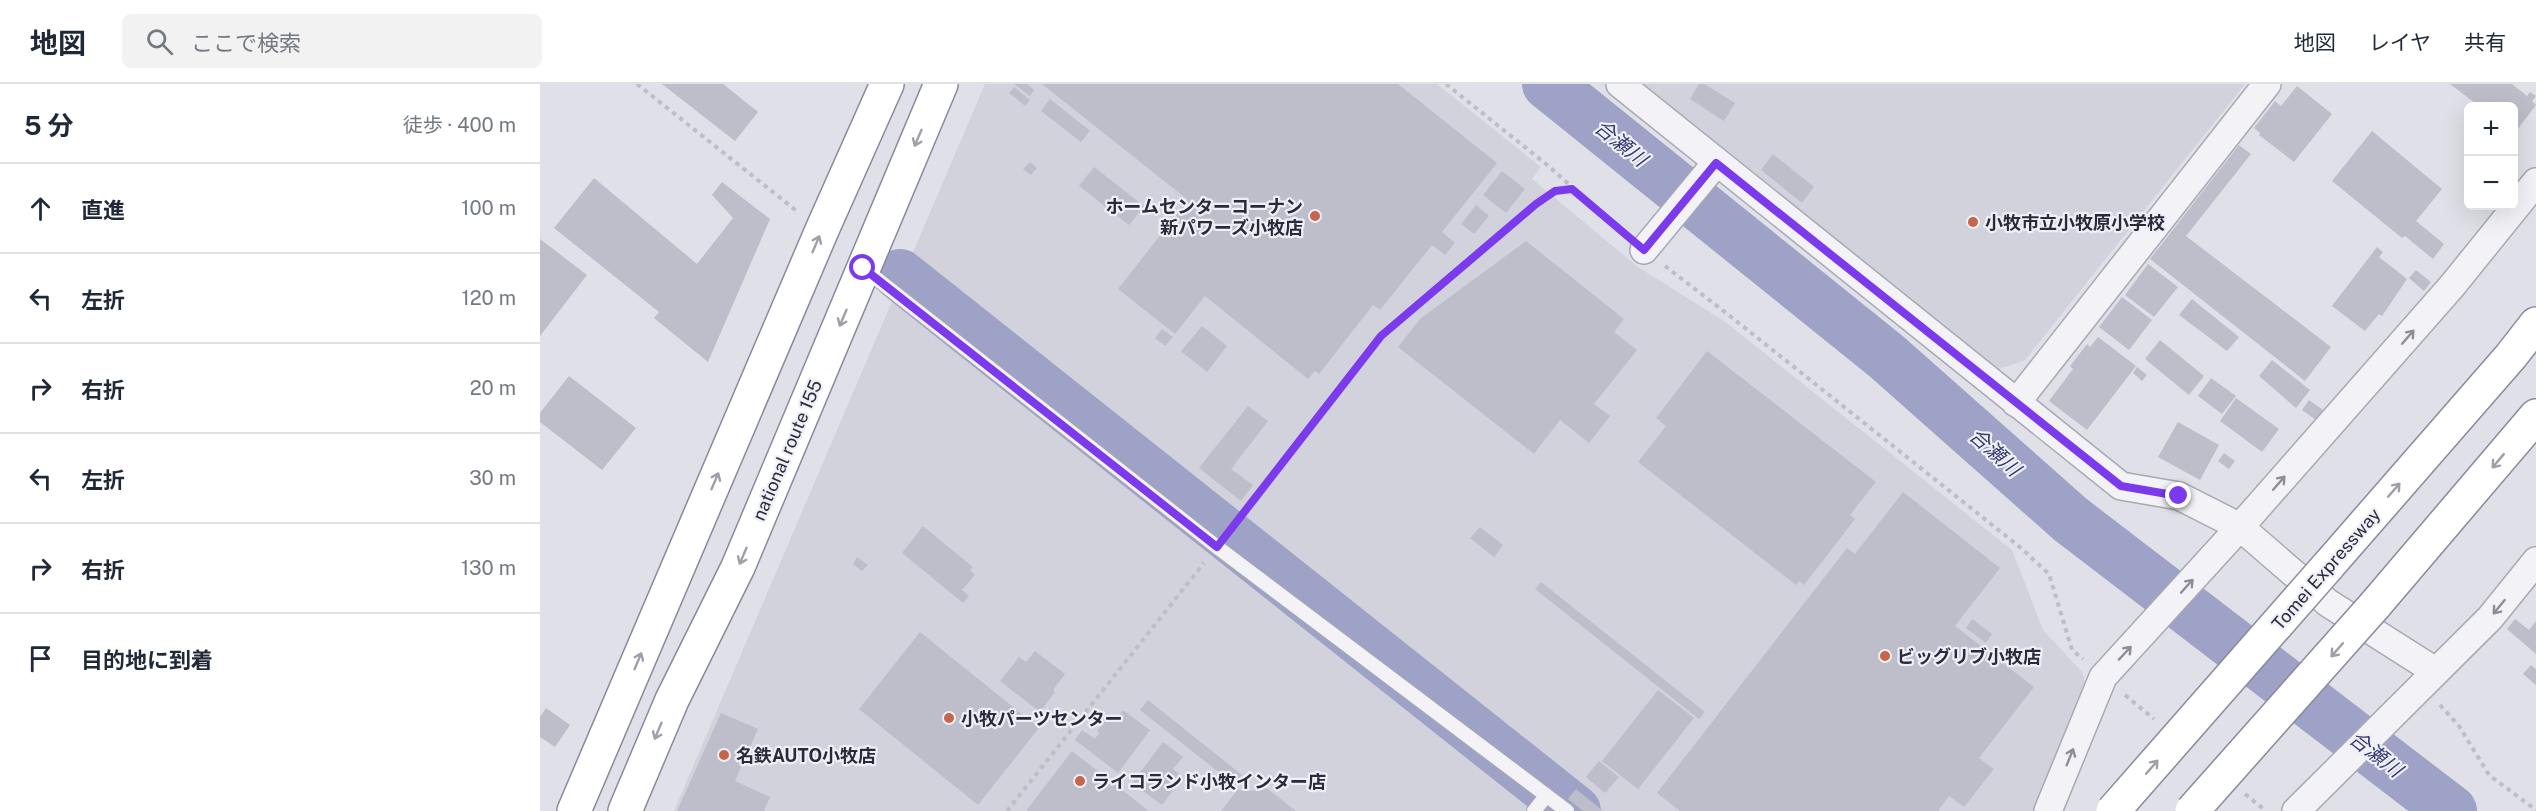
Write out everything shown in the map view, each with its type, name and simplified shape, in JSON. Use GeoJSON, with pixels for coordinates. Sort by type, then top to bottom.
{"type":"FeatureCollection","features":[{"type":"Feature","properties":{"kind":"highway"},"geometry":{"type":"LineString","coordinates":[[574,811],[822,230],[887,84]]}},
{"type":"Feature","properties":{"kind":"highway","name":"national route 155"},"geometry":{"type":"LineString","coordinates":[[625,811],[672,700],[738,567],[941,84]]}},
{"type":"Feature","properties":{"kind":"highway","name":"Tomei Expressway"},"geometry":{"type":"LineString","coordinates":[[2113,811],[2511,356],[2536,324]]}},
{"type":"Feature","properties":{"kind":"highway"},"geometry":{"type":"LineString","coordinates":[[2192,811],[2375,605],[2536,416]]}},
{"type":"Feature","properties":{"kind":"street"},"geometry":{"type":"LineString","coordinates":[[1620,84],[2121,486],[2179,496],[2240,527],[2422,685]]}},
{"type":"Feature","properties":{"kind":"street"},"geometry":{"type":"LineString","coordinates":[[2016,403],[2267,84]]}},
{"type":"Feature","properties":{"kind":"street"},"geometry":{"type":"LineString","coordinates":[[1644,250],[1716,163]]}},
{"type":"Feature","properties":{"kind":"street"},"geometry":{"type":"LineString","coordinates":[[2048,811],[2103,677],[2240,527],[2452,286],[2536,182]]}},
{"type":"Feature","properties":{"kind":"street"},"geometry":{"type":"LineString","coordinates":[[2296,811],[2490,618],[2536,561]]}},
{"type":"Feature","properties":{"kind":"lane"},"geometry":{"type":"LineString","coordinates":[[863,268],[1217,547],[1567,811]]}},
{"type":"Feature","properties":{"kind":"lane"},"geometry":{"type":"LineString","coordinates":[[1534,811],[1546,796]]}},
{"type":"Feature","properties":{"kind":"path"},"geometry":{"type":"LineString","coordinates":[[637,84],[822,230]]}},
{"type":"Feature","properties":{"kind":"path"},"geometry":{"type":"LineString","coordinates":[[1446,84],[1546,164],[1644,250],[1730,315],[2021,548],[2049,574],[2072,650],[2103,677]]}},
{"type":"Feature","properties":{"kind":"path"},"geometry":{"type":"LineString","coordinates":[[1007,811],[1381,336],[1536,204],[1555,191],[1572,189]]}},
{"type":"Feature","properties":{"kind":"path"},"geometry":{"type":"LineString","coordinates":[[2422,685],[2459,726],[2489,775],[2536,810]]}},
{"type":"Feature","properties":{"kind":"shaded area"},"geometry":{"type":"Polygon","coordinates":[[[985,84],[1437,84],[1541,167],[1532,179],[1638,267],[1724,321],[2012,550],[2043,630],[2083,673],[2085,685],[2049,787],[2037,811],[674,811],[985,84]]]}},
{"type":"Feature","properties":{"kind":"shaded area","name":"小牧市立小牧原小学校"},"geometry":{"type":"Polygon","coordinates":[[[1635,84],[2245,84],[2025,360],[1999,369],[1635,84]]]}},
{"type":"Feature","properties":{"kind":"building"},"geometry":{"type":"Polygon","coordinates":[[[662,84],[723,84],[758,112],[735,141],[662,84]]]}},
{"type":"Feature","properties":{"kind":"building"},"geometry":{"type":"Polygon","coordinates":[[[1014,84],[1027,84],[1034,90],[1030,96],[1014,84]]]}},
{"type":"Feature","properties":{"kind":"building","name":"ホームセンターコーナン 新パワーズ小牧店"},"geometry":{"type":"Polygon","coordinates":[[[1042,84],[1398,84],[1497,163],[1442,232],[1455,243],[1445,255],[1432,245],[1380,310],[1373,305],[1319,374],[1315,371],[1308,379],[1205,296],[1175,334],[1118,289],[1188,200],[1042,84]]]}},
{"type":"Feature","properties":{"kind":"building"},"geometry":{"type":"Polygon","coordinates":[[[1699,84],[1704,84],[1735,103],[1724,121],[1690,99],[1699,84]]]}},
{"type":"Feature","properties":{"kind":"building"},"geometry":{"type":"Polygon","coordinates":[[[2450,84],[2512,84],[2527,96],[2530,92],[2536,96],[2532,101],[2536,105],[2518,129],[2518,102],[2474,102],[2450,84]]]}},
{"type":"Feature","properties":{"kind":"building"},"geometry":{"type":"Polygon","coordinates":[[[2297,86],[2332,114],[2294,162],[2259,135],[2260,133],[2254,128],[2275,101],[2281,106],[2297,86]]]}},
{"type":"Feature","properties":{"kind":"building"},"geometry":{"type":"Polygon","coordinates":[[[1014,87],[1030,100],[1025,106],[1009,93],[1014,87]]]}},
{"type":"Feature","properties":{"kind":"building"},"geometry":{"type":"Polygon","coordinates":[[[1050,99],[1090,131],[1081,142],[1041,111],[1050,99]]]}},
{"type":"Feature","properties":{"kind":"building"},"geometry":{"type":"Polygon","coordinates":[[[2372,131],[2442,189],[2416,221],[2444,244],[2433,259],[2405,236],[2402,238],[2332,181],[2372,131]]]}},
{"type":"Feature","properties":{"kind":"building"},"geometry":{"type":"Polygon","coordinates":[[[2239,145],[2251,154],[2186,236],[2331,347],[2305,381],[2150,259],[2239,145]]]}},
{"type":"Feature","properties":{"kind":"building"},"geometry":{"type":"Polygon","coordinates":[[[1773,154],[1814,187],[1802,203],[1761,170],[1773,154]]]}},
{"type":"Feature","properties":{"kind":"building"},"geometry":{"type":"Polygon","coordinates":[[[1030,162],[1037,168],[1031,175],[1023,169],[1030,162]]]}},
{"type":"Feature","properties":{"kind":"building"},"geometry":{"type":"Polygon","coordinates":[[[1094,167],[1144,206],[1129,225],[1079,186],[1094,167]]]}},
{"type":"Feature","properties":{"kind":"building"},"geometry":{"type":"Polygon","coordinates":[[[1502,171],[1525,189],[1506,213],[1483,195],[1502,171]]]}},
{"type":"Feature","properties":{"kind":"building"},"geometry":{"type":"Polygon","coordinates":[[[594,178],[697,264],[733,218],[712,195],[722,182],[770,219],[708,362],[654,318],[659,312],[554,228],[594,178]]]}},
{"type":"Feature","properties":{"kind":"building"},"geometry":{"type":"Polygon","coordinates":[[[1476,205],[1489,216],[1474,234],[1461,224],[1476,205]]]}},
{"type":"Feature","properties":{"kind":"building"},"geometry":{"type":"Polygon","coordinates":[[[540,239],[587,275],[540,336],[540,239]]]}},
{"type":"Feature","properties":{"kind":"building"},"geometry":{"type":"Polygon","coordinates":[[[1526,241],[1624,319],[1614,332],[1637,350],[1594,404],[1610,416],[1589,443],[1560,420],[1534,454],[1398,347],[1420,319],[1526,241]]]}},
{"type":"Feature","properties":{"kind":"building"},"geometry":{"type":"Polygon","coordinates":[[[2377,247],[2383,252],[2379,257],[2407,279],[2382,316],[2379,314],[2365,331],[2332,306],[2377,247]]]}},
{"type":"Feature","properties":{"kind":"building"},"geometry":{"type":"Polygon","coordinates":[[[2148,264],[2178,287],[2154,317],[2125,295],[2148,264]]]}},
{"type":"Feature","properties":{"kind":"building"},"geometry":{"type":"Polygon","coordinates":[[[2416,270],[2431,282],[2424,291],[2409,278],[2416,270]]]}},
{"type":"Feature","properties":{"kind":"building"},"geometry":{"type":"Polygon","coordinates":[[[2122,297],[2152,320],[2129,350],[2099,327],[2122,297]]]}},
{"type":"Feature","properties":{"kind":"building"},"geometry":{"type":"Polygon","coordinates":[[[2192,299],[2239,337],[2227,351],[2179,315],[2192,299]]]}},
{"type":"Feature","properties":{"kind":"building"},"geometry":{"type":"Polygon","coordinates":[[[1202,326],[1227,346],[1207,372],[1181,351],[1202,326]]]}},
{"type":"Feature","properties":{"kind":"building"},"geometry":{"type":"Polygon","coordinates":[[[1162,329],[1173,337],[1165,346],[1155,338],[1162,329]]]}},
{"type":"Feature","properties":{"kind":"building"},"geometry":{"type":"Polygon","coordinates":[[[2098,337],[2136,366],[2087,430],[2049,401],[2073,369],[2070,366],[2087,344],[2090,347],[2098,337]]]}},
{"type":"Feature","properties":{"kind":"building"},"geometry":{"type":"Polygon","coordinates":[[[2160,340],[2204,376],[2189,395],[2145,359],[2160,340]]]}},
{"type":"Feature","properties":{"kind":"building"},"geometry":{"type":"Polygon","coordinates":[[[1707,351],[1876,482],[1850,515],[1855,519],[1804,585],[1799,581],[1796,585],[1638,462],[1666,426],[1656,418],[1707,351]]]}},
{"type":"Feature","properties":{"kind":"building"},"geometry":{"type":"Polygon","coordinates":[[[2272,360],[2310,390],[2296,408],[2259,376],[2272,360]]]}},
{"type":"Feature","properties":{"kind":"building"},"geometry":{"type":"Polygon","coordinates":[[[2137,367],[2147,375],[2142,381],[2133,373],[2137,367]]]}},
{"type":"Feature","properties":{"kind":"building"},"geometry":{"type":"Polygon","coordinates":[[[569,376],[636,428],[602,470],[540,422],[540,413],[569,376]]]}},
{"type":"Feature","properties":{"kind":"building"},"geometry":{"type":"Polygon","coordinates":[[[2211,378],[2236,396],[2222,414],[2198,396],[2211,378]]]}},
{"type":"Feature","properties":{"kind":"building"},"geometry":{"type":"Polygon","coordinates":[[[2236,398],[2279,429],[2262,452],[2220,421],[2236,398]]]}},
{"type":"Feature","properties":{"kind":"building"},"geometry":{"type":"Polygon","coordinates":[[[2309,400],[2323,410],[2316,420],[2302,410],[2309,400]]]}},
{"type":"Feature","properties":{"kind":"building"},"geometry":{"type":"Polygon","coordinates":[[[1248,406],[1268,421],[1231,469],[1253,485],[1241,501],[1199,468],[1248,406]]]}},
{"type":"Feature","properties":{"kind":"building"},"geometry":{"type":"Polygon","coordinates":[[[2178,422],[2219,445],[2200,480],[2158,457],[2178,422]]]}},
{"type":"Feature","properties":{"kind":"building"},"geometry":{"type":"Polygon","coordinates":[[[2224,453],[2235,461],[2229,469],[2218,461],[2224,453]]]}},
{"type":"Feature","properties":{"kind":"building","name":"ビッグリブ小牧店"},"geometry":{"type":"Polygon","coordinates":[[[1903,492],[2000,568],[1955,626],[2034,687],[1979,758],[1994,769],[1964,807],[1949,796],[1938,811],[1680,811],[1657,793],[1847,548],[1855,554],[1903,492]]]}},
{"type":"Feature","properties":{"kind":"building"},"geometry":{"type":"Polygon","coordinates":[[[923,526],[973,567],[970,570],[975,575],[962,590],[969,596],[963,603],[902,553],[923,526]]]}},
{"type":"Feature","properties":{"kind":"building"},"geometry":{"type":"Polygon","coordinates":[[[1480,527],[1503,545],[1494,557],[1470,538],[1480,527]]]}},
{"type":"Feature","properties":{"kind":"building"},"geometry":{"type":"Polygon","coordinates":[[[857,557],[868,565],[862,571],[853,564],[857,557]]]}},
{"type":"Feature","properties":{"kind":"building"},"geometry":{"type":"Polygon","coordinates":[[[1541,582],[1705,712],[1699,719],[1535,589],[1541,582]]]}},
{"type":"Feature","properties":{"kind":"building"},"geometry":{"type":"Polygon","coordinates":[[[1972,619],[1992,634],[1986,643],[1966,628],[1972,619]]]}},
{"type":"Feature","properties":{"kind":"building"},"geometry":{"type":"Polygon","coordinates":[[[2515,619],[2529,630],[2536,621],[2536,654],[2507,629],[2515,619]]]}},
{"type":"Feature","properties":{"kind":"building","name":"小牧パーツセンター"},"geometry":{"type":"Polygon","coordinates":[[[920,632],[1039,728],[978,805],[859,709],[920,632]]]}},
{"type":"Feature","properties":{"kind":"building"},"geometry":{"type":"Polygon","coordinates":[[[1035,651],[1065,674],[1040,712],[1000,681],[1019,657],[1026,662],[1035,651]]]}},
{"type":"Feature","properties":{"kind":"building"},"geometry":{"type":"Polygon","coordinates":[[[2531,665],[2536,669],[2536,685],[2523,674],[2531,665]]]}},
{"type":"Feature","properties":{"kind":"building"},"geometry":{"type":"Polygon","coordinates":[[[1658,690],[1694,718],[1638,789],[1602,761],[1658,690]]]}},
{"type":"Feature","properties":{"kind":"building"},"geometry":{"type":"Polygon","coordinates":[[[1148,700],[1242,775],[1235,785],[1140,710],[1148,700]]]}},
{"type":"Feature","properties":{"kind":"building"},"geometry":{"type":"Polygon","coordinates":[[[546,708],[570,725],[555,747],[540,737],[540,717],[546,708]]]}},
{"type":"Feature","properties":{"kind":"building"},"geometry":{"type":"Polygon","coordinates":[[[1123,710],[1150,730],[1118,773],[1075,740],[1082,730],[1095,739],[1099,733],[1097,731],[1108,717],[1115,721],[1123,710]]]}},
{"type":"Feature","properties":{"kind":"building","name":"名鉄AUTO小牧店"},"geometry":{"type":"Polygon","coordinates":[[[721,713],[758,729],[735,781],[770,797],[764,811],[677,811],[721,713]]]}},
{"type":"Feature","properties":{"kind":"building"},"geometry":{"type":"Polygon","coordinates":[[[1163,742],[1183,757],[1173,769],[1183,777],[1162,805],[1132,783],[1163,742]]]}},
{"type":"Feature","properties":{"kind":"building","name":"ライコランド小牧インター店"},"geometry":{"type":"Polygon","coordinates":[[[1072,751],[1149,811],[1026,811],[1072,751]]]}},
{"type":"Feature","properties":{"kind":"building"},"geometry":{"type":"Polygon","coordinates":[[[1599,761],[1619,777],[1605,793],[1586,777],[1599,761]]]}},
{"type":"Feature","properties":{"kind":"building"},"geometry":{"type":"Polygon","coordinates":[[[1265,787],[1296,811],[1221,811],[1238,789],[1241,791],[1263,790],[1265,787]]]}},
{"type":"Feature","properties":{"kind":"building"},"geometry":{"type":"Polygon","coordinates":[[[1576,789],[1603,811],[1583,811],[1568,799],[1576,789]]]}},
{"type":"Feature","properties":{"kind":"waterway","name":"合瀬川"},"geometry":{"type":"LineString","coordinates":[[1548,84],[1886,356],[2070,519],[2451,811]]}},
{"type":"Feature","properties":{"kind":"waterway"},"geometry":{"type":"LineString","coordinates":[[900,275],[1575,811]]}},
{"type":"Feature","properties":{"kind":"place","name":"ホームセンターコーナン 新パワーズ小牧店"},"geometry":{"type":"Point","coordinates":[1315,216]}},
{"type":"Feature","properties":{"kind":"place","name":"小牧市立小牧原小学校"},"geometry":{"type":"Point","coordinates":[1973,222]}},
{"type":"Feature","properties":{"kind":"place","name":"ビッグリブ小牧店"},"geometry":{"type":"Point","coordinates":[1885,656]}},
{"type":"Feature","properties":{"kind":"place","name":"小牧パーツセンター"},"geometry":{"type":"Point","coordinates":[949,718]}},
{"type":"Feature","properties":{"kind":"place","name":"名鉄AUTO小牧店"},"geometry":{"type":"Point","coordinates":[724,755]}},
{"type":"Feature","properties":{"kind":"place","name":"ライコランド小牧インター店"},"geometry":{"type":"Point","coordinates":[1080,781]}},
{"type":"Feature","properties":{"kind":"route"},"geometry":{"type":"LineString","coordinates":[[863,268],[1217,547],[1381,336],[1536,204],[1555,191],[1572,189],[1644,250],[1716,163],[2121,486],[2179,496]]}}]}
